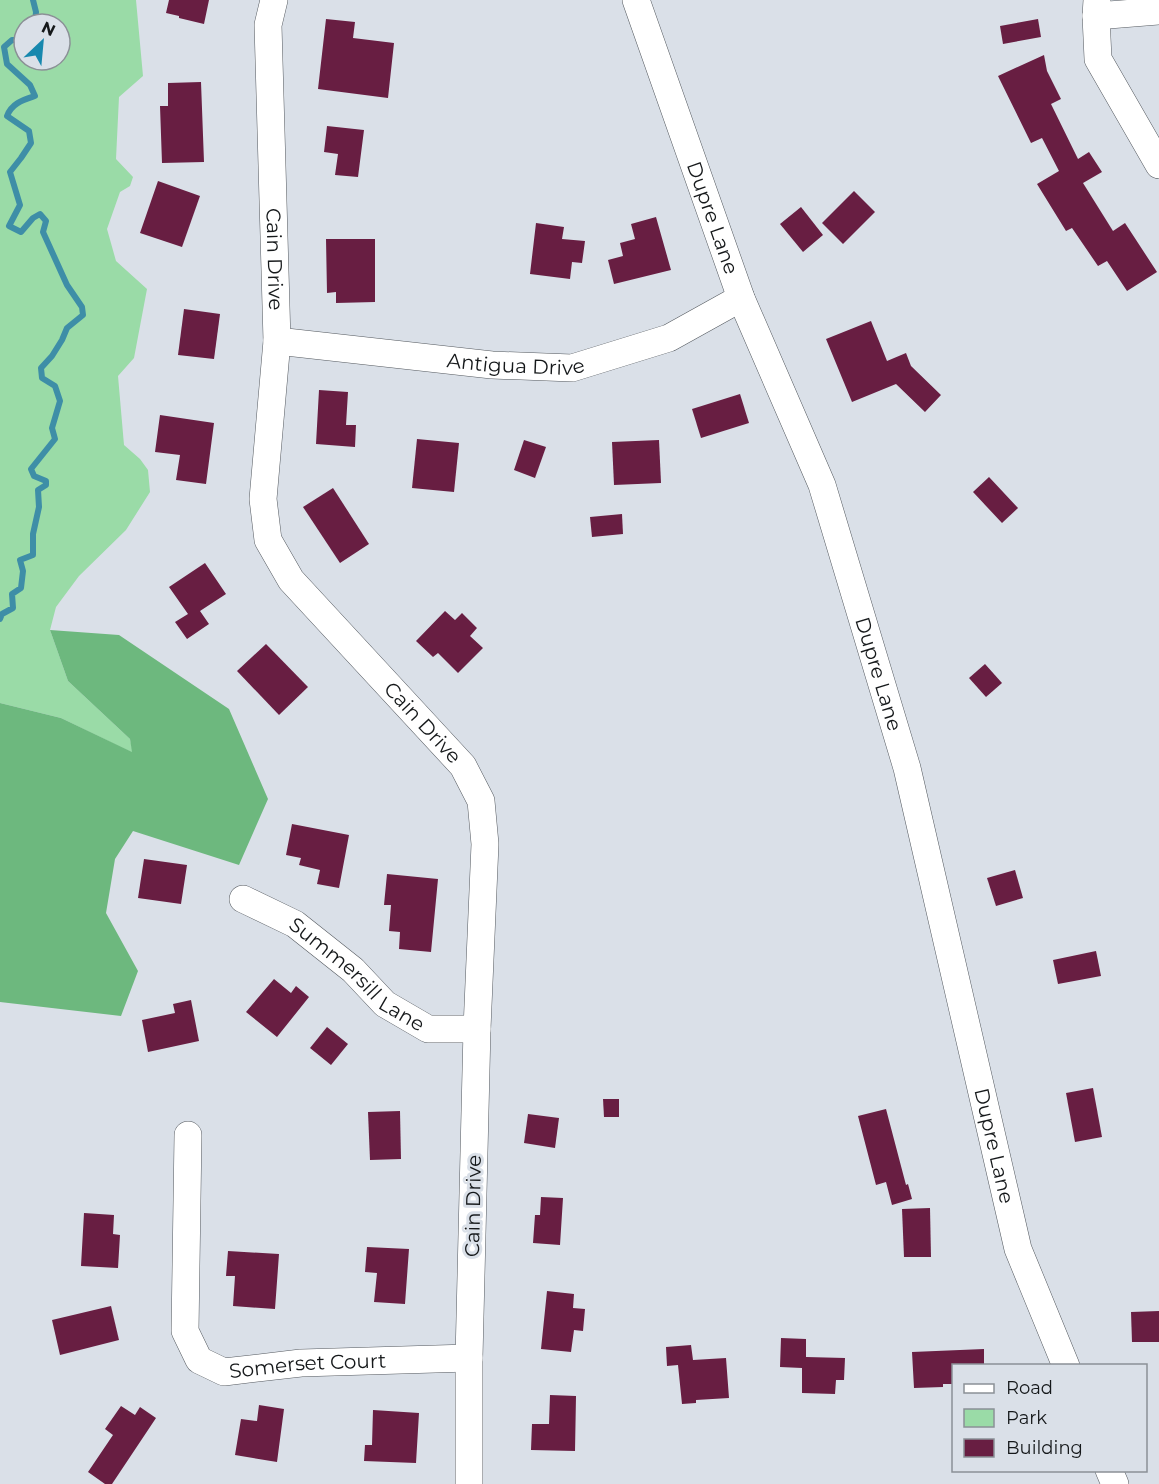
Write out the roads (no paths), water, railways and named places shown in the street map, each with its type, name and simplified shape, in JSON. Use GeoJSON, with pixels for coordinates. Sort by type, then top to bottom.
{"type":"FeatureCollection","features":[{"type":"Feature","properties":{"kind":"street","name":"Cain Drive"},"geometry":{"type":"LineString","coordinates":[[274,0],[268,25],[277,341],[263,499],[268,540],[291,580],[463,766],[481,801],[485,844],[477,1029],[469,1358],[469,1484]]}},
{"type":"Feature","properties":{"kind":"street","name":"Dupre Lane"},"geometry":{"type":"LineString","coordinates":[[636,0],[741,298],[822,485],[907,768],[1018,1249],[1066,1364]]}},
{"type":"Feature","properties":{"kind":"street"},"geometry":{"type":"LineString","coordinates":[[1159,11],[1096,8],[1098,58],[1159,165]]}},
{"type":"Feature","properties":{"kind":"street","name":"Antigua Drive"},"geometry":{"type":"LineString","coordinates":[[277,341],[492,365],[572,368],[669,338],[741,298]]}},
{"type":"Feature","properties":{"kind":"street","name":"Summersill Lane"},"geometry":{"type":"LineString","coordinates":[[243,899],[295,924],[352,970],[385,1004],[428,1029],[477,1029]]}},
{"type":"Feature","properties":{"kind":"street","name":"Somerset Court"},"geometry":{"type":"LineString","coordinates":[[188,1135],[185,1331],[199,1360],[224,1372],[301,1363],[469,1358]]}},
{"type":"Feature","properties":{"kind":"waterway"},"geometry":{"type":"LineString","coordinates":[[33,0],[36,12]]}},
{"type":"Feature","properties":{"kind":"waterway"},"geometry":{"type":"LineString","coordinates":[[12,40],[4,47],[7,64],[12,69]]}},
{"type":"Feature","properties":{"kind":"waterway"},"geometry":{"type":"LineString","coordinates":[[0,619],[2,614],[13,608],[12,594],[21,588],[23,571],[20,560],[33,555],[33,534],[39,507],[38,490],[46,485],[46,481],[34,476],[31,469],[55,439],[52,428],[60,401],[55,386],[42,378],[41,368],[52,356],[67,328],[83,315],[82,307],[67,285],[43,232],[46,221],[40,214],[33,218],[21,232],[9,226],[20,205],[10,172],[31,143],[29,131],[7,116],[15,105],[35,96],[30,85],[16,72]]}}]}
